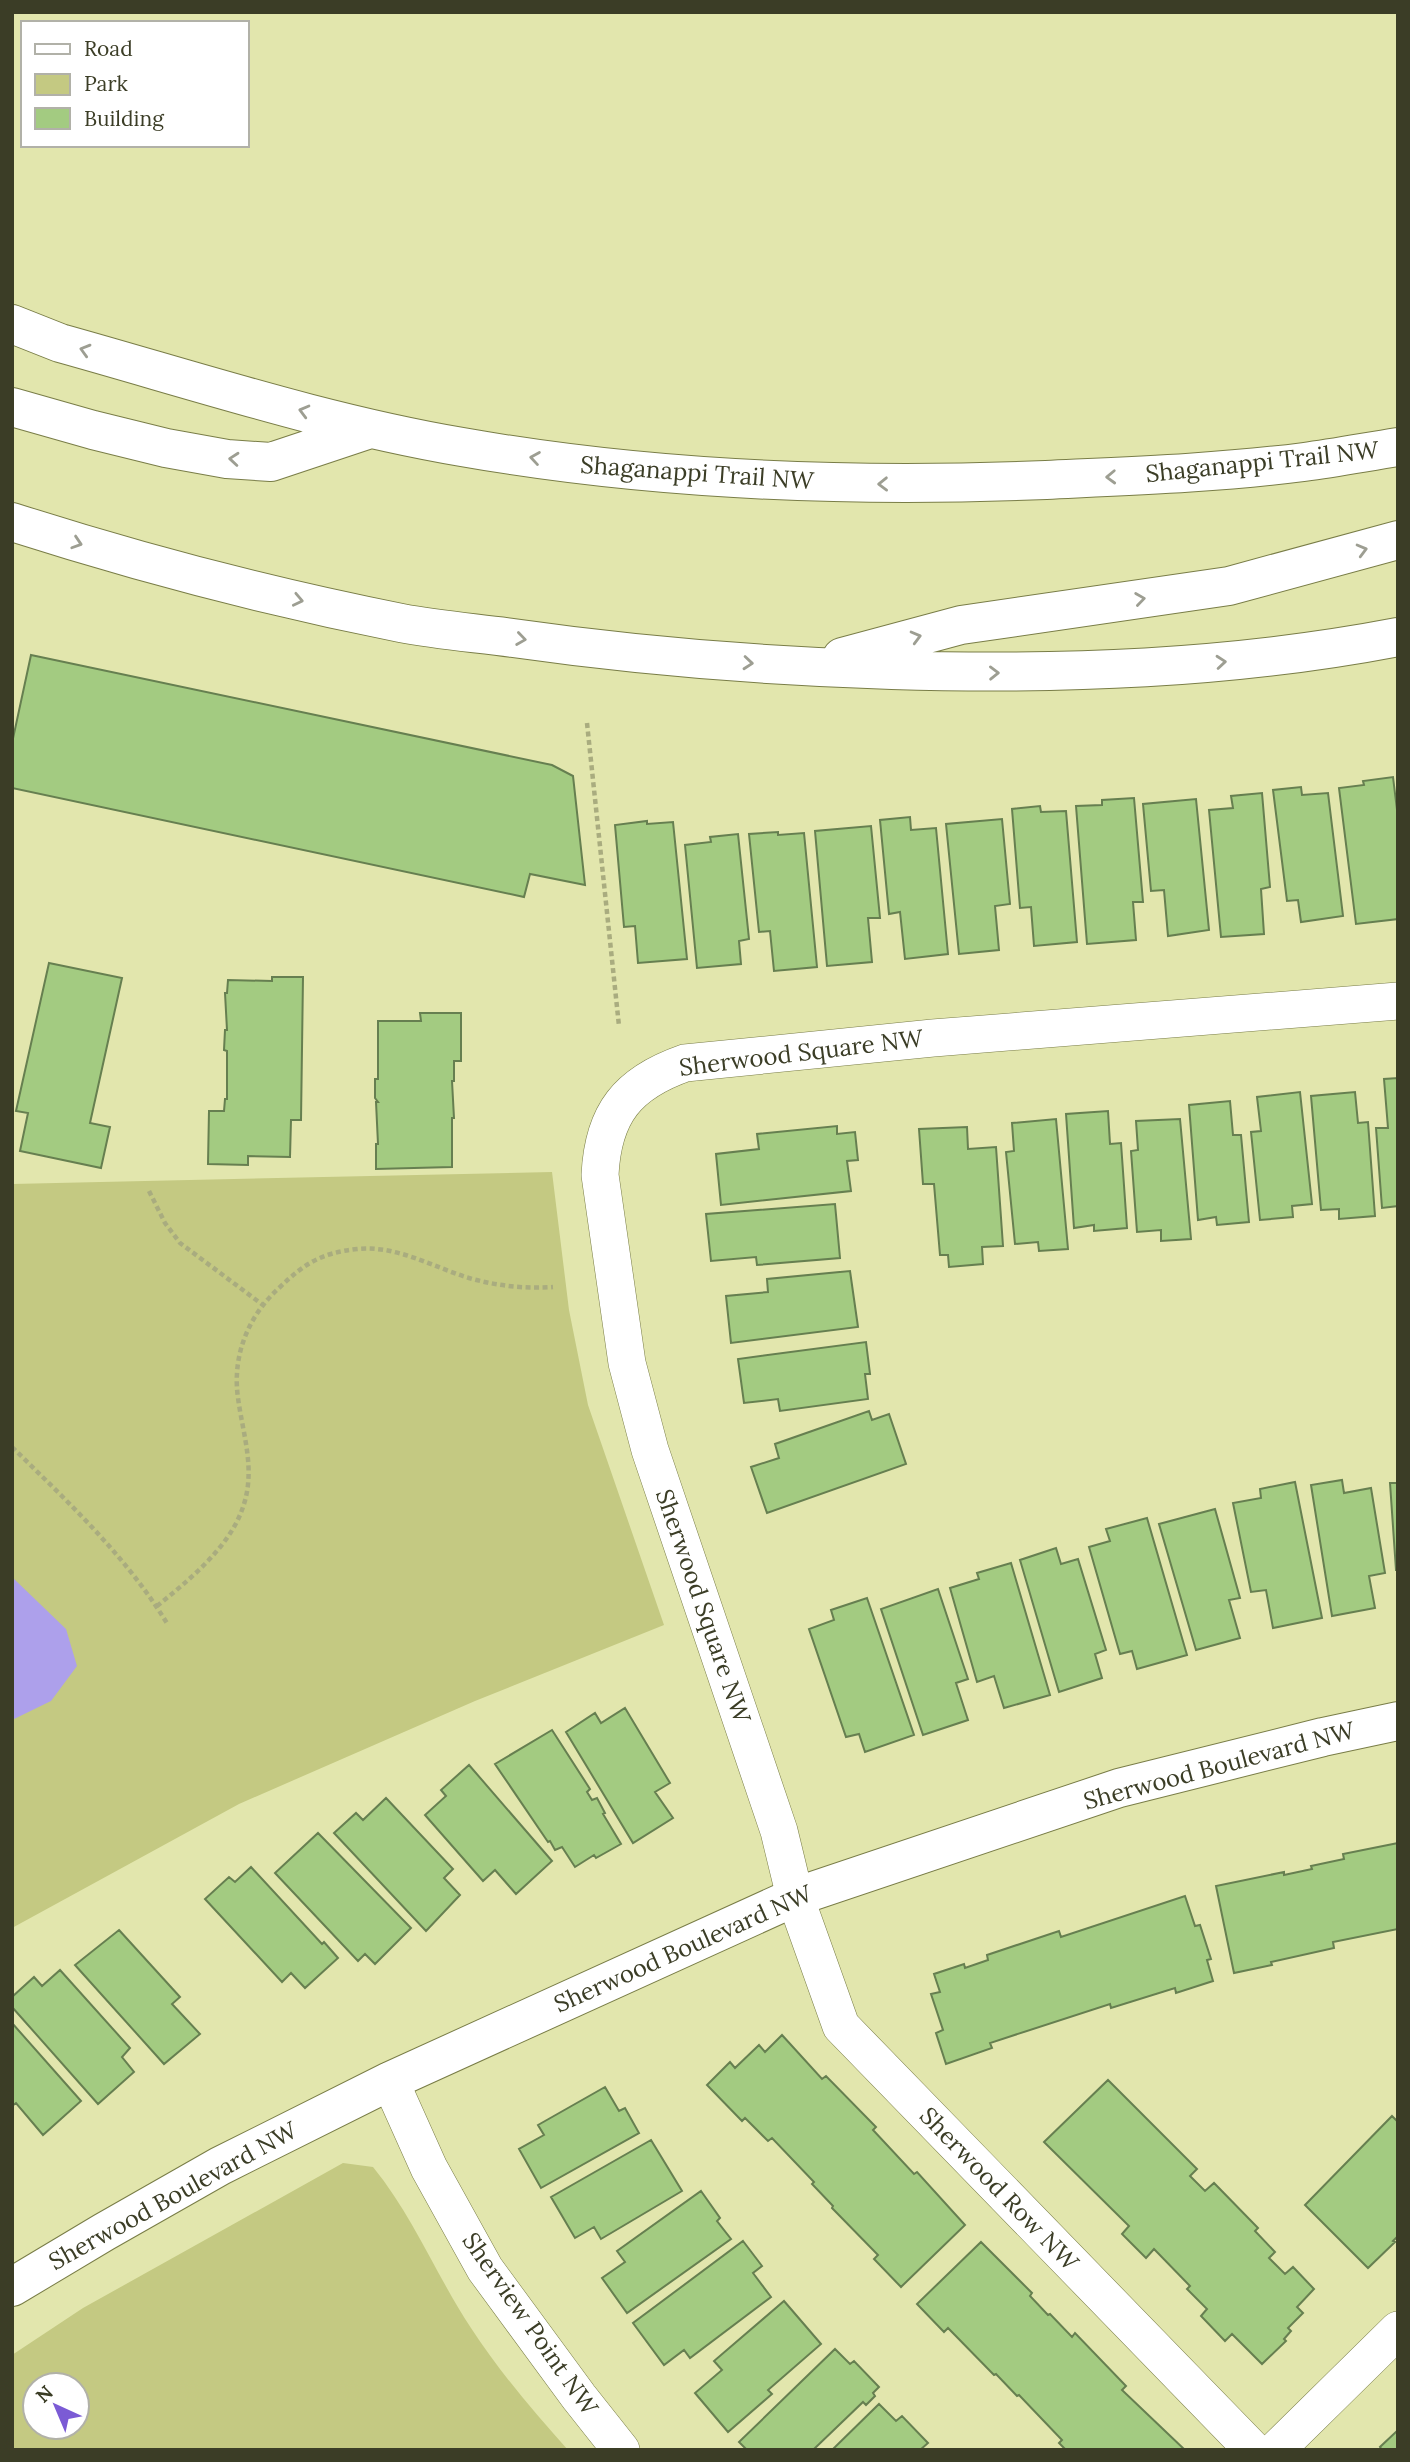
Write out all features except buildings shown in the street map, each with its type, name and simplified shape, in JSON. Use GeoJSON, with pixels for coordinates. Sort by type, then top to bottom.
{"type":"FeatureCollection","features":[{"type":"Feature","properties":{"kind":"main road","name":"Shaganappi Trail NW"},"geometry":{"type":"LineString","coordinates":[[12,324],[60,343],[370,429],[460,447],[576,464],[705,478],[853,484],[1140,476],[1302,462],[1398,447]]}},
{"type":"Feature","properties":{"kind":"main road"},"geometry":{"type":"LineString","coordinates":[[12,407],[166,448],[271,462],[370,429]]}},
{"type":"Feature","properties":{"kind":"main road"},"geometry":{"type":"LineString","coordinates":[[12,522],[104,551],[251,590],[404,623],[582,648],[803,668],[987,673],[1129,669],[1251,659],[1398,637]]}},
{"type":"Feature","properties":{"kind":"main road"},"geometry":{"type":"LineString","coordinates":[[803,668],[961,625],[1229,586],[1398,540]]}},
{"type":"Feature","properties":{"kind":"main road","name":"Sherwood Boulevard NW"},"geometry":{"type":"LineString","coordinates":[[12,2287],[220,2166],[390,2081],[795,1897],[1119,1788],[1398,1721]]}},
{"type":"Feature","properties":{"kind":"street","name":"Sherwood Square NW"},"geometry":{"type":"LineString","coordinates":[[795,1897],[779,1831],[650,1450],[627,1363],[600,1175],[601,1150],[608,1127],[620,1105],[638,1086],[660,1072],[685,1063],[933,1038],[1398,1001]]}},
{"type":"Feature","properties":{"kind":"street","name":"Sherwood Row NW"},"geometry":{"type":"LineString","coordinates":[[795,1897],[841,2026],[1253,2450]]}},
{"type":"Feature","properties":{"kind":"street","name":"Sherview Point NW"},"geometry":{"type":"LineString","coordinates":[[390,2081],[429,2168],[485,2269],[621,2450]]}},
{"type":"Feature","properties":{"kind":"street"},"geometry":{"type":"LineString","coordinates":[[1276,2450],[1398,2330]]}},
{"type":"Feature","properties":{"kind":"path"},"geometry":{"type":"LineString","coordinates":[[587,723],[619,1026]]}},
{"type":"Feature","properties":{"kind":"path"},"geometry":{"type":"LineString","coordinates":[[149,1191],[165,1223],[180,1243],[263,1305]]}},
{"type":"Feature","properties":{"kind":"path"},"geometry":{"type":"LineString","coordinates":[[157,1606],[196,1574],[226,1538],[243,1508],[250,1473],[247,1437],[237,1396],[238,1356],[251,1321],[298,1270],[325,1254],[360,1249],[386,1249],[495,1284],[531,1288],[553,1287]]}},
{"type":"Feature","properties":{"kind":"path"},"geometry":{"type":"LineString","coordinates":[[12,1447],[108,1544],[144,1587],[168,1625]]}},
{"type":"Feature","properties":{"kind":"green space"},"geometry":{"type":"Polygon","coordinates":[[[552,1172],[569,1310],[588,1405],[664,1625],[475,1701],[239,1804],[12,1928],[12,1184],[552,1172]]]}},
{"type":"Feature","properties":{"kind":"green space"},"geometry":{"type":"Polygon","coordinates":[[[343,2163],[373,2167],[400,2205],[458,2308],[482,2344],[568,2450],[12,2450],[12,2355],[83,2308],[343,2163]]]}},
{"type":"Feature","properties":{"kind":"shaded area"},"geometry":{"type":"Polygon","coordinates":[[[12,1577],[66,1629],[77,1666],[51,1701],[12,1720],[12,1577]]]}}]}
